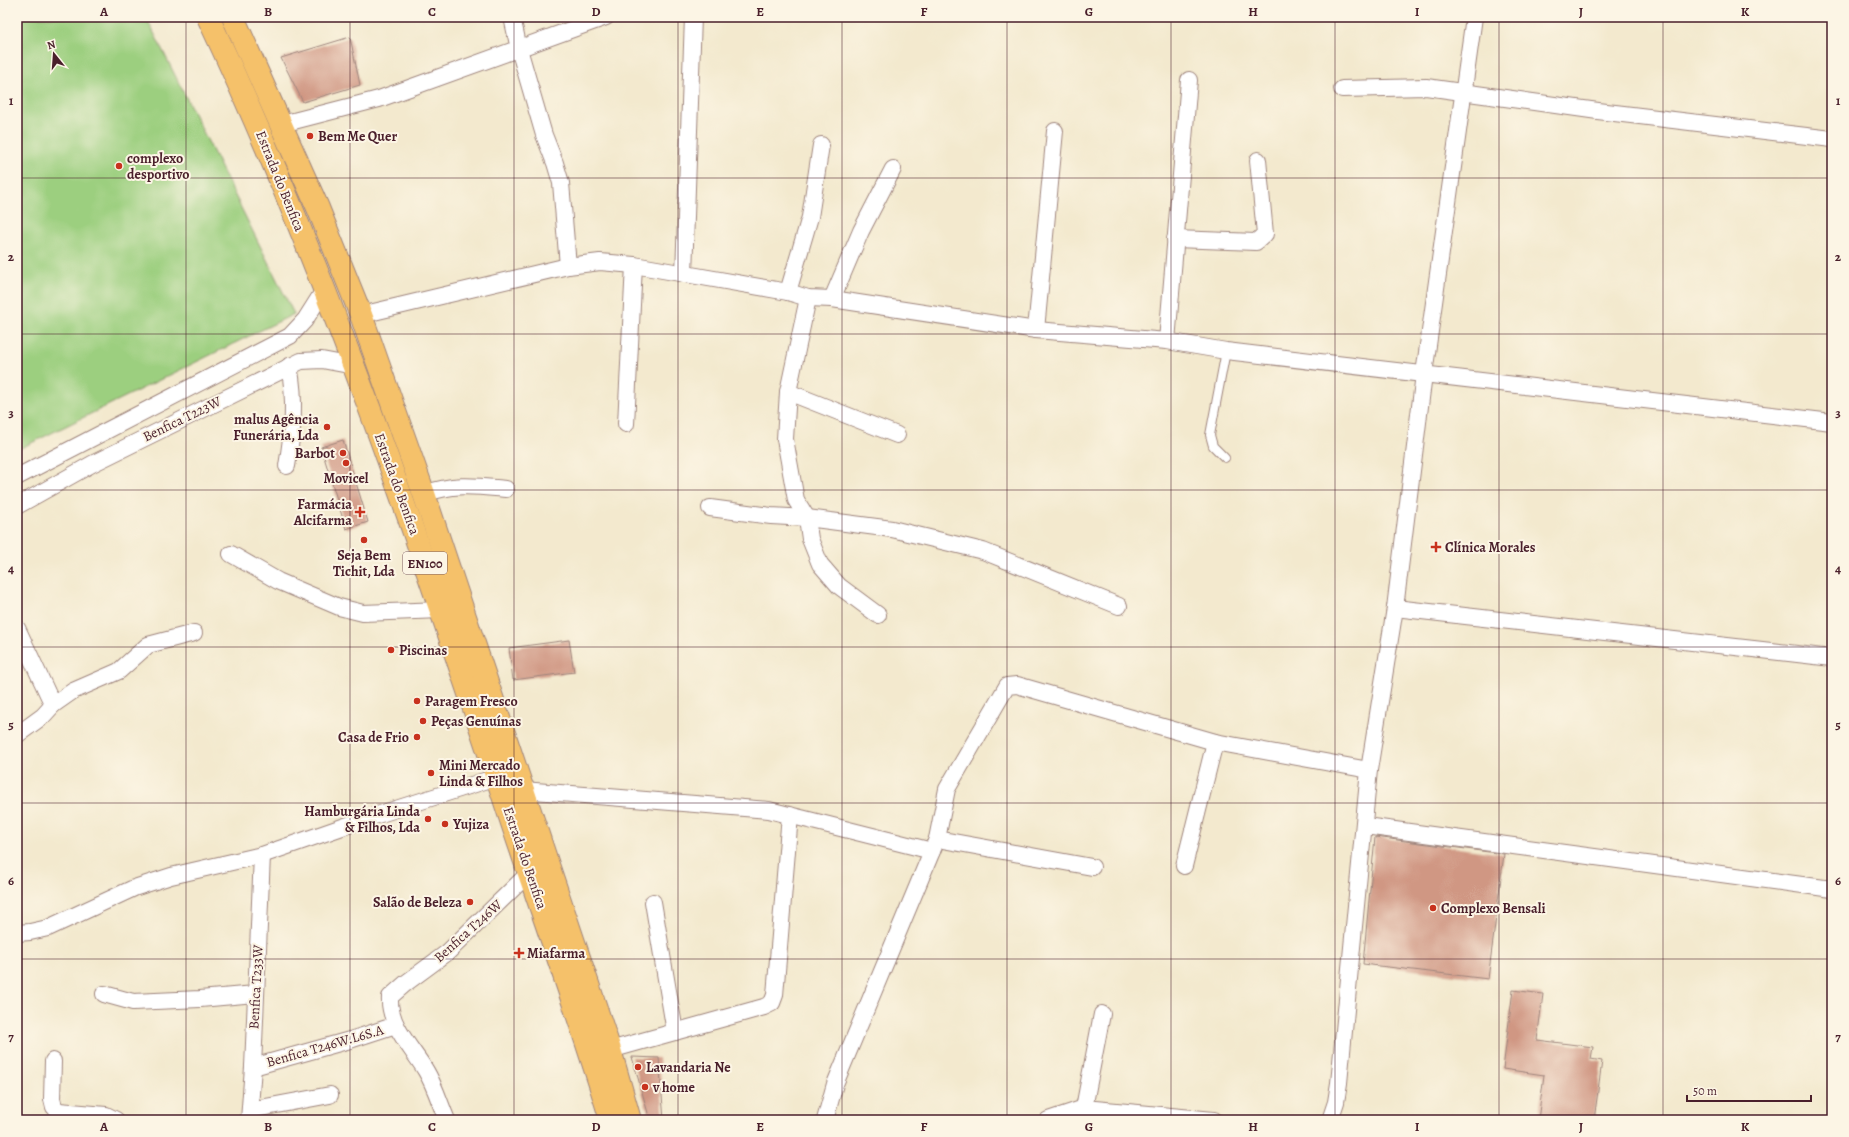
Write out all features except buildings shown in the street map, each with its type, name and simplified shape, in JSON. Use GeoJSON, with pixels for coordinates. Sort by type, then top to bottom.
{"type":"FeatureCollection","features":[{"type":"Feature","properties":{"kind":"highway","name":"Estrada do Benfica"},"geometry":{"type":"LineString","coordinates":[[208,17],[250,106],[354,366],[399,488],[579,1019],[611,1120]]}},
{"type":"Feature","properties":{"kind":"highway","name":"Estrada do Benfica"},"geometry":{"type":"LineString","coordinates":[[233,17],[282,124],[361,314],[424,494],[610,1050],[630,1120]]}},
{"type":"Feature","properties":{"kind":"street"},"geometry":{"type":"LineString","coordinates":[[512,17],[519,49],[544,135],[561,183],[568,266]]}},
{"type":"Feature","properties":{"kind":"street"},"geometry":{"type":"LineString","coordinates":[[282,124],[379,99],[606,17]]}},
{"type":"Feature","properties":{"kind":"street"},"geometry":{"type":"LineString","coordinates":[[684,274],[693,17]]}},
{"type":"Feature","properties":{"kind":"street"},"geometry":{"type":"LineString","coordinates":[[1330,1120],[1336,1102],[1339,1083],[1365,826],[1369,770],[1395,608],[1424,374],[1474,17]]}},
{"type":"Feature","properties":{"kind":"street"},"geometry":{"type":"LineString","coordinates":[[1167,340],[1189,80]]}},
{"type":"Feature","properties":{"kind":"street"},"geometry":{"type":"LineString","coordinates":[[1342,89],[1426,87],[1598,111],[1832,140]]}},
{"type":"Feature","properties":{"kind":"street"},"geometry":{"type":"LineString","coordinates":[[1036,330],[1055,131]]}},
{"type":"Feature","properties":{"kind":"street"},"geometry":{"type":"LineString","coordinates":[[788,292],[810,218],[821,145]]}},
{"type":"Feature","properties":{"kind":"street"},"geometry":{"type":"LineString","coordinates":[[1175,239],[1256,242],[1261,239],[1265,234],[1258,160]]}},
{"type":"Feature","properties":{"kind":"street"},"geometry":{"type":"LineString","coordinates":[[832,299],[861,231],[893,169]]}},
{"type":"Feature","properties":{"kind":"street"},"geometry":{"type":"LineString","coordinates":[[361,314],[568,266],[600,262],[634,265],[788,292],[808,298],[832,299],[1036,330],[1167,340],[1226,351],[1832,422]]}},
{"type":"Feature","properties":{"kind":"street"},"geometry":{"type":"LineString","coordinates":[[626,424],[634,265]]}},
{"type":"Feature","properties":{"kind":"street"},"geometry":{"type":"LineString","coordinates":[[17,477],[290,336],[305,320],[324,290]]}},
{"type":"Feature","properties":{"kind":"street"},"geometry":{"type":"LineString","coordinates":[[808,298],[788,392],[785,440],[796,500],[807,518],[810,539],[820,564],[839,586],[878,615]]}},
{"type":"Feature","properties":{"kind":"street","name":"Benfica T223W"},"geometry":{"type":"LineString","coordinates":[[17,506],[92,464],[301,361],[317,360],[354,366]]}},
{"type":"Feature","properties":{"kind":"street"},"geometry":{"type":"LineString","coordinates":[[287,466],[294,412],[293,387],[289,366]]}},
{"type":"Feature","properties":{"kind":"street"},"geometry":{"type":"LineString","coordinates":[[788,392],[897,435]]}},
{"type":"Feature","properties":{"kind":"street"},"geometry":{"type":"LineString","coordinates":[[424,494],[442,487],[471,485],[506,489]]}},
{"type":"Feature","properties":{"kind":"street"},"geometry":{"type":"LineString","coordinates":[[710,508],[771,516],[807,518],[892,530],[983,551],[1119,606]]}},
{"type":"Feature","properties":{"kind":"street"},"geometry":{"type":"LineString","coordinates":[[232,554],[278,581],[339,607],[363,613],[441,610]]}},
{"type":"Feature","properties":{"kind":"street"},"geometry":{"type":"LineString","coordinates":[[1395,608],[1832,658]]}},
{"type":"Feature","properties":{"kind":"street"},"geometry":{"type":"LineString","coordinates":[[17,628],[53,705]]}},
{"type":"Feature","properties":{"kind":"street"},"geometry":{"type":"LineString","coordinates":[[17,735],[43,716],[53,705],[73,691],[119,671],[148,644],[194,633]]}},
{"type":"Feature","properties":{"kind":"street"},"geometry":{"type":"LineString","coordinates":[[825,1120],[835,1084],[935,845],[947,789],[1007,686],[1017,685],[1215,742],[1369,770]]}},
{"type":"Feature","properties":{"kind":"street"},"geometry":{"type":"LineString","coordinates":[[1184,866],[1215,742]]}},
{"type":"Feature","properties":{"kind":"street"},"geometry":{"type":"LineString","coordinates":[[17,934],[48,928],[134,888],[171,876],[233,860],[262,855],[374,816],[497,777]]}},
{"type":"Feature","properties":{"kind":"street"},"geometry":{"type":"LineString","coordinates":[[523,790],[769,810],[935,845],[1092,868]]}},
{"type":"Feature","properties":{"kind":"street"},"geometry":{"type":"LineString","coordinates":[[610,1050],[764,1007],[772,1003],[775,995],[790,815]]}},
{"type":"Feature","properties":{"kind":"street"},"geometry":{"type":"LineString","coordinates":[[1365,826],[1832,889]]}},
{"type":"Feature","properties":{"kind":"street","name":"Benfica T233W"},"geometry":{"type":"LineString","coordinates":[[250,1115],[262,855]]}},
{"type":"Feature","properties":{"kind":"street","name":"Benfica T246W"},"geometry":{"type":"LineString","coordinates":[[396,1025],[390,1002],[392,994],[448,952],[529,873]]}},
{"type":"Feature","properties":{"kind":"street"},"geometry":{"type":"LineString","coordinates":[[653,902],[675,1032]]}},
{"type":"Feature","properties":{"kind":"street"},"geometry":{"type":"LineString","coordinates":[[104,994],[133,1002],[200,999],[255,994]]}},
{"type":"Feature","properties":{"kind":"street"},"geometry":{"type":"LineString","coordinates":[[1084,1108],[1102,1014]]}},
{"type":"Feature","properties":{"kind":"street"},"geometry":{"type":"LineString","coordinates":[[396,1025],[427,1073],[447,1120]]}},
{"type":"Feature","properties":{"kind":"street","name":"Benfica T246W.L6S.A"},"geometry":{"type":"LineString","coordinates":[[253,1067],[350,1040],[396,1025]]}},
{"type":"Feature","properties":{"kind":"street"},"geometry":{"type":"LineString","coordinates":[[53,1061],[52,1099],[54,1107],[59,1111],[106,1116],[116,1120]]}},
{"type":"Feature","properties":{"kind":"street"},"geometry":{"type":"LineString","coordinates":[[250,1115],[330,1095]]}},
{"type":"Feature","properties":{"kind":"street"},"geometry":{"type":"LineString","coordinates":[[1048,1120],[1084,1108],[1214,1120]]}},
{"type":"Feature","properties":{"kind":"lane"},"geometry":{"type":"LineString","coordinates":[[1225,458],[1213,446],[1210,435],[1226,351]]}},
{"type":"Feature","properties":{"kind":"green space","name":"complexo desportivo"},"geometry":{"type":"Polygon","coordinates":[[[17,17],[146,17],[294,314],[17,450],[17,17]]]}},
{"type":"Feature","properties":{"kind":"place","name":"Bem Me Quer"},"geometry":{"type":"Point","coordinates":[310,136]}},
{"type":"Feature","properties":{"kind":"place","name":"complexo desportivo"},"geometry":{"type":"Point","coordinates":[119,166]}},
{"type":"Feature","properties":{"kind":"place","name":"malus Agência Funerária, Lda"},"geometry":{"type":"Point","coordinates":[327,427]}},
{"type":"Feature","properties":{"kind":"place","name":"Barbot"},"geometry":{"type":"Point","coordinates":[343,453]}},
{"type":"Feature","properties":{"kind":"place","name":"Movicel"},"geometry":{"type":"Point","coordinates":[346,463]}},
{"type":"Feature","properties":{"kind":"place","name":"Farmácia Alcifarma"},"geometry":{"type":"Point","coordinates":[360,512]}},
{"type":"Feature","properties":{"kind":"place","name":"Seja Bem Tichit, Lda"},"geometry":{"type":"Point","coordinates":[364,540]}},
{"type":"Feature","properties":{"kind":"place","name":"Clínica Morales"},"geometry":{"type":"Point","coordinates":[1436,547]}},
{"type":"Feature","properties":{"kind":"place","name":"Piscinas"},"geometry":{"type":"Point","coordinates":[391,650]}},
{"type":"Feature","properties":{"kind":"place","name":"Paragem Fresco"},"geometry":{"type":"Point","coordinates":[417,701]}},
{"type":"Feature","properties":{"kind":"place","name":"Peças Genuínas"},"geometry":{"type":"Point","coordinates":[423,721]}},
{"type":"Feature","properties":{"kind":"place","name":"Casa de Frio"},"geometry":{"type":"Point","coordinates":[417,737]}},
{"type":"Feature","properties":{"kind":"place","name":"Mini Mercado Linda & Filhos"},"geometry":{"type":"Point","coordinates":[431,773]}},
{"type":"Feature","properties":{"kind":"place","name":"Hamburgária Linda & Filhos, Lda"},"geometry":{"type":"Point","coordinates":[428,819]}},
{"type":"Feature","properties":{"kind":"place","name":"Yujiza"},"geometry":{"type":"Point","coordinates":[445,824]}},
{"type":"Feature","properties":{"kind":"place","name":"Salão de Beleza"},"geometry":{"type":"Point","coordinates":[470,902]}},
{"type":"Feature","properties":{"kind":"place","name":"Complexo Bensali"},"geometry":{"type":"Point","coordinates":[1433,908]}},
{"type":"Feature","properties":{"kind":"place","name":"Miafarma"},"geometry":{"type":"Point","coordinates":[519,953]}},
{"type":"Feature","properties":{"kind":"place","name":"Lavandaria Ne"},"geometry":{"type":"Point","coordinates":[638,1067]}},
{"type":"Feature","properties":{"kind":"place","name":"v home"},"geometry":{"type":"Point","coordinates":[645,1087]}}]}
